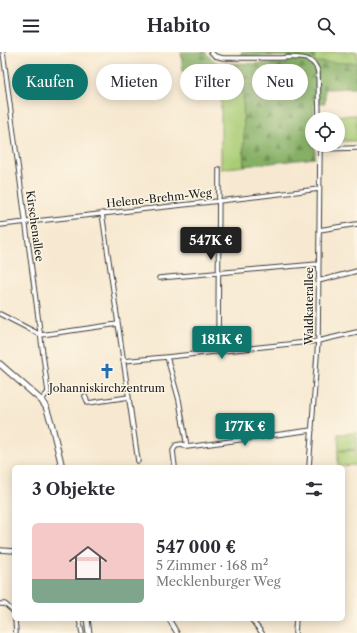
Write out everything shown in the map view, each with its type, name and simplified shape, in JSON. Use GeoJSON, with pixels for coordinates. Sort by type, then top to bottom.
{"type":"FeatureCollection","features":[{"type":"Feature","properties":{"kind":"main road"},"geometry":{"type":"LineString","coordinates":[[0,364],[46,407],[62,465]]}},
{"type":"Feature","properties":{"kind":"main road"},"geometry":{"type":"LineString","coordinates":[[87,621],[89,633]]}},
{"type":"Feature","properties":{"kind":"street","name":"Kirschenallee"},"geometry":{"type":"LineString","coordinates":[[3,52],[48,392],[41,401]]}},
{"type":"Feature","properties":{"kind":"street"},"geometry":{"type":"LineString","coordinates":[[211,52],[215,56],[223,58],[286,58],[308,60],[317,68],[318,72],[319,112]]}},
{"type":"Feature","properties":{"kind":"street"},"geometry":{"type":"LineString","coordinates":[[345,148],[357,148]]}},
{"type":"Feature","properties":{"kind":"street","name":"Waldkaterallee"},"geometry":{"type":"LineString","coordinates":[[309,465],[318,341],[320,152]]}},
{"type":"Feature","properties":{"kind":"street"},"geometry":{"type":"LineString","coordinates":[[218,352],[219,169]]}},
{"type":"Feature","properties":{"kind":"street","name":"Helene-Brehm-Weg"},"geometry":{"type":"LineString","coordinates":[[0,225],[319,189]]}},
{"type":"Feature","properties":{"kind":"street"},"geometry":{"type":"LineString","coordinates":[[102,213],[138,461]]}},
{"type":"Feature","properties":{"kind":"street"},"geometry":{"type":"LineString","coordinates":[[319,230],[357,224]]}},
{"type":"Feature","properties":{"kind":"street"},"geometry":{"type":"LineString","coordinates":[[159,278],[318,264]]}},
{"type":"Feature","properties":{"kind":"street"},"geometry":{"type":"LineString","coordinates":[[318,281],[357,271]]}},
{"type":"Feature","properties":{"kind":"street"},"geometry":{"type":"LineString","coordinates":[[0,314],[41,335],[118,324]]}},
{"type":"Feature","properties":{"kind":"street"},"geometry":{"type":"LineString","coordinates":[[123,361],[167,358],[318,341],[357,332]]}},
{"type":"Feature","properties":{"kind":"street"},"geometry":{"type":"LineString","coordinates":[[167,358],[179,400],[187,446]]}},
{"type":"Feature","properties":{"kind":"street"},"geometry":{"type":"LineString","coordinates":[[85,396],[88,403],[129,398]]}},
{"type":"Feature","properties":{"kind":"street"},"geometry":{"type":"LineString","coordinates":[[176,465],[173,451],[176,445],[182,444],[187,446],[312,430]]}},
{"type":"Feature","properties":{"kind":"street"},"geometry":{"type":"LineString","coordinates":[[0,550],[12,550]]}},
{"type":"Feature","properties":{"kind":"street"},"geometry":{"type":"LineString","coordinates":[[0,604],[5,604],[12,610]]}},
{"type":"Feature","properties":{"kind":"street"},"geometry":{"type":"LineString","coordinates":[[15,621],[16,633]]}},
{"type":"Feature","properties":{"kind":"street"},"geometry":{"type":"LineString","coordinates":[[79,621],[82,633]]}},
{"type":"Feature","properties":{"kind":"street"},"geometry":{"type":"LineString","coordinates":[[170,621],[177,633]]}},
{"type":"Feature","properties":{"kind":"street"},"geometry":{"type":"LineString","coordinates":[[253,621],[262,633]]}},
{"type":"Feature","properties":{"kind":"street"},"geometry":{"type":"LineString","coordinates":[[295,633],[296,621]]}},
{"type":"Feature","properties":{"kind":"green space"},"geometry":{"type":"Polygon","coordinates":[[[181,52],[205,52],[218,63],[287,64],[287,56],[242,56],[241,52],[357,52],[357,88],[325,89],[325,103],[314,103],[314,112],[305,112],[305,152],[315,152],[315,158],[244,166],[244,64],[182,64],[181,52]]]}},
{"type":"Feature","properties":{"kind":"green space"},"geometry":{"type":"Polygon","coordinates":[[[315,52],[357,52],[357,63],[314,62],[315,52]]]}},
{"type":"Feature","properties":{"kind":"green space"},"geometry":{"type":"Polygon","coordinates":[[[221,100],[243,100],[244,166],[221,169],[221,100]]]}},
{"type":"Feature","properties":{"kind":"green space"},"geometry":{"type":"Polygon","coordinates":[[[345,115],[357,115],[357,141],[345,141],[345,115]]]}},
{"type":"Feature","properties":{"kind":"green space"},"geometry":{"type":"Polygon","coordinates":[[[357,433],[357,449],[339,450],[338,434],[357,433]]]}},
{"type":"Feature","properties":{"kind":"green space"},"geometry":{"type":"Polygon","coordinates":[[[357,450],[357,465],[338,465],[338,451],[357,450]]]}},
{"type":"Feature","properties":{"kind":"place","name":"Johanniskirchzentrum"},"geometry":{"type":"Point","coordinates":[107,371]}}]}
